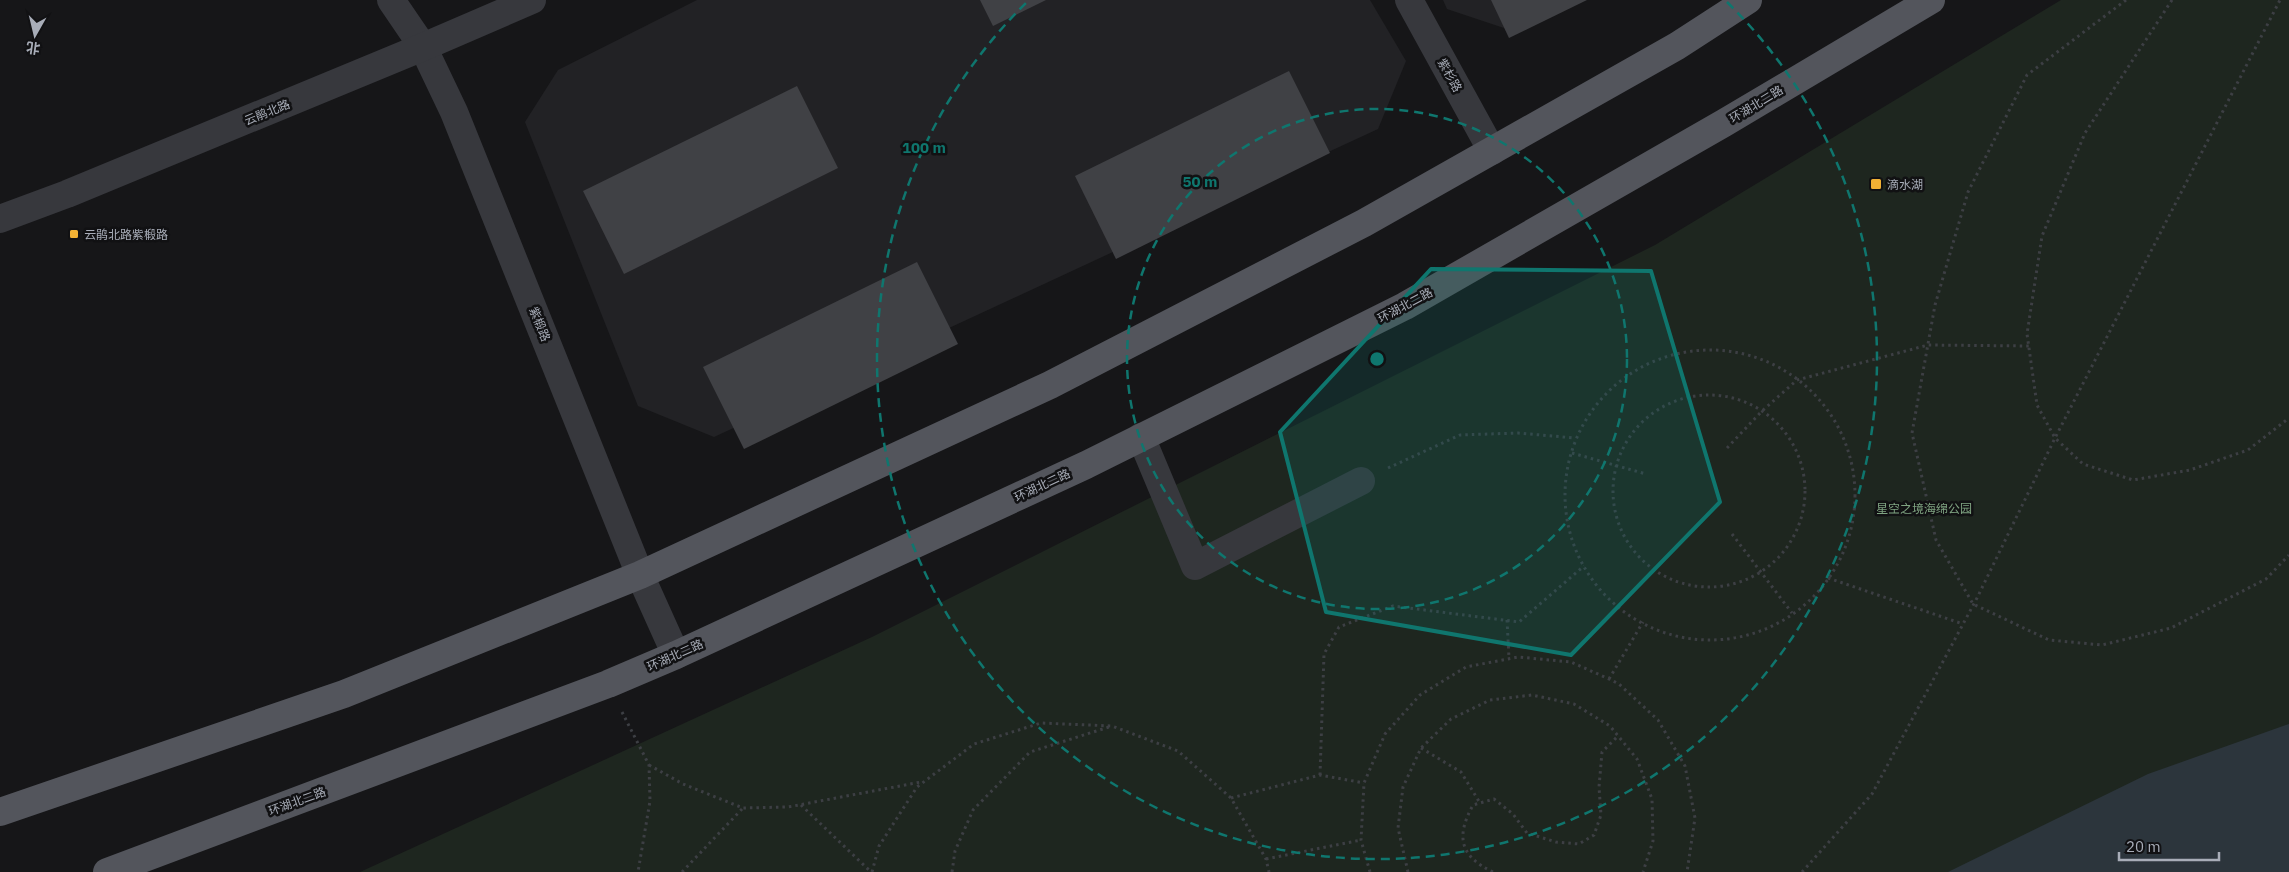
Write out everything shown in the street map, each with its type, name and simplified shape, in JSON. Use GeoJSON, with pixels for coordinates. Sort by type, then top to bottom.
{"type":"FeatureCollection","features":[{"type":"Feature","properties":{"kind":"main road"},"geometry":{"type":"LineString","coordinates":[[0,812],[344,694],[640,575],[1050,385],[1364,223],[1677,46],[1748,0]]}},
{"type":"Feature","properties":{"kind":"main road","name":"环湖北二路"},"geometry":{"type":"LineString","coordinates":[[107,872],[608,684],[676,655],[1086,465],[1405,306],[1724,123],[1931,0]]}},
{"type":"Feature","properties":{"kind":"street","name":"紫椴路"},"geometry":{"type":"LineString","coordinates":[[391,0],[423,47],[454,112],[640,575],[676,655]]}},
{"type":"Feature","properties":{"kind":"street","name":"云鹃北路"},"geometry":{"type":"LineString","coordinates":[[0,219],[67,194],[532,0]]}},
{"type":"Feature","properties":{"kind":"street","name":"紫杉路"},"geometry":{"type":"LineString","coordinates":[[1409,0],[1492,150]]}},
{"type":"Feature","properties":{"kind":"street"},"geometry":{"type":"LineString","coordinates":[[1141,437],[1196,566],[1361,481]]}},
{"type":"Feature","properties":{"kind":"path"},"geometry":{"type":"LineString","coordinates":[[2126,0],[2027,75],[1968,192],[1935,304],[1912,433],[1936,540],[1973,604],[2049,640],[2102,645],[2171,628],[2266,579],[2289,555]]}},
{"type":"Feature","properties":{"kind":"path"},"geometry":{"type":"LineString","coordinates":[[2172,0],[2085,133],[2042,236],[2027,334],[2037,404],[2055,438],[2083,464],[2133,480],[2190,470],[2248,450],[2289,418]]}},
{"type":"Feature","properties":{"kind":"path"},"geometry":{"type":"LineString","coordinates":[[1803,871],[1872,794],[1963,624],[2055,438],[2280,0]]}},
{"type":"Feature","properties":{"kind":"path"},"geometry":{"type":"LineString","coordinates":[[1727,448],[1762,411],[1797,380],[1928,345],[2029,346]]}},
{"type":"Feature","properties":{"kind":"path"},"geometry":{"type":"LineString","coordinates":[[1729,351],[1774,365],[1797,380],[1813,392],[1840,430],[1855,475],[1854,522],[1838,566],[1807,604],[1765,630],[1717,640],[1669,635],[1624,613],[1590,578],[1569,534],[1564,486],[1575,438],[1601,399],[1637,369],[1682,352],[1729,351]]}},
{"type":"Feature","properties":{"kind":"path"},"geometry":{"type":"LineString","coordinates":[[1721,394],[1752,404],[1762,411],[1778,422],[1796,448],[1806,478],[1804,510],[1793,540],[1772,564],[1744,581],[1713,587],[1681,583],[1652,569],[1629,546],[1615,518],[1612,486],[1618,454],[1635,427],[1659,407],[1689,395],[1721,394]]}},
{"type":"Feature","properties":{"kind":"path"},"geometry":{"type":"LineString","coordinates":[[1361,481],[1406,458],[1460,436],[1518,433],[1575,438]]}},
{"type":"Feature","properties":{"kind":"path"},"geometry":{"type":"LineString","coordinates":[[1572,453],[1646,474]]}},
{"type":"Feature","properties":{"kind":"path"},"geometry":{"type":"LineString","coordinates":[[1732,534],[1792,613]]}},
{"type":"Feature","properties":{"kind":"path"},"geometry":{"type":"LineString","coordinates":[[1320,775],[1324,654],[1339,627],[1393,606],[1519,622],[1584,566]]}},
{"type":"Feature","properties":{"kind":"path"},"geometry":{"type":"LineString","coordinates":[[1828,578],[1963,624]]}},
{"type":"Feature","properties":{"kind":"path"},"geometry":{"type":"LineString","coordinates":[[1507,620],[1509,658]]}},
{"type":"Feature","properties":{"kind":"path"},"geometry":{"type":"LineString","coordinates":[[1610,679],[1643,622]]}},
{"type":"Feature","properties":{"kind":"path"},"geometry":{"type":"LineString","coordinates":[[1370,872],[1360,840],[1364,783],[1385,734],[1420,694],[1466,667],[1518,657],[1571,662],[1610,679],[1619,684],[1658,720],[1685,766],[1695,818],[1687,872]]}},
{"type":"Feature","properties":{"kind":"path"},"geometry":{"type":"LineString","coordinates":[[608,684],[649,765],[650,801],[638,872]]}},
{"type":"Feature","properties":{"kind":"path"},"geometry":{"type":"LineString","coordinates":[[1408,872],[1398,828],[1403,787],[1421,748],[1452,718],[1490,700],[1532,695],[1574,704],[1610,726],[1637,759],[1652,799],[1653,841],[1643,872]]}},
{"type":"Feature","properties":{"kind":"path"},"geometry":{"type":"LineString","coordinates":[[800,804],[871,872],[879,846],[917,787],[974,744],[1041,723],[1112,726],[1178,751],[1231,798],[1266,859],[1268,872]]}},
{"type":"Feature","properties":{"kind":"path"},"geometry":{"type":"LineString","coordinates":[[952,872],[955,851],[973,810],[1030,752],[1112,726]]}},
{"type":"Feature","properties":{"kind":"path"},"geometry":{"type":"LineString","coordinates":[[1493,872],[1470,858],[1461,838],[1464,821],[1473,805],[1494,799],[1513,814],[1527,833],[1556,842],[1579,844],[1594,835],[1601,815],[1599,787],[1602,752],[1618,736]]}},
{"type":"Feature","properties":{"kind":"path"},"geometry":{"type":"LineString","coordinates":[[1421,748],[1461,772],[1480,803]]}},
{"type":"Feature","properties":{"kind":"path"},"geometry":{"type":"LineString","coordinates":[[649,765],[683,784],[743,808],[800,804],[924,782]]}},
{"type":"Feature","properties":{"kind":"path"},"geometry":{"type":"LineString","coordinates":[[1231,798],[1320,775],[1364,783]]}},
{"type":"Feature","properties":{"kind":"path"},"geometry":{"type":"LineString","coordinates":[[682,872],[743,808]]}},
{"type":"Feature","properties":{"kind":"path"},"geometry":{"type":"LineString","coordinates":[[1266,859],[1360,840]]}},
{"type":"Feature","properties":{"kind":"highlighted area"},"geometry":{"type":"Polygon","coordinates":[[[1431,269],[1651,271],[1720,502],[1571,655],[1326,612],[1280,432],[1431,269]]]}},
{"type":"Feature","properties":{"kind":"shaded area"},"geometry":{"type":"Polygon","coordinates":[[[697,0],[1370,0],[1406,61],[1378,129],[714,437],[638,406],[525,122],[558,70],[697,0]]]}},
{"type":"Feature","properties":{"kind":"shaded area"},"geometry":{"type":"Polygon","coordinates":[[[1443,0],[1570,0],[1516,32],[1447,9],[1443,0]]]}},
{"type":"Feature","properties":{"kind":"shaded area"},"geometry":{"type":"Polygon","coordinates":[[[2289,724],[2289,872],[1948,872],[2148,774],[2289,724]]]}},
{"type":"Feature","properties":{"kind":"green space","name":"星空之境海绵公园"},"geometry":{"type":"Polygon","coordinates":[[[2061,0],[2289,0],[2289,872],[360,872],[872,637],[1655,245],[2061,0]]]}},
{"type":"Feature","properties":{"kind":"building"},"geometry":{"type":"Polygon","coordinates":[[[980,0],[1046,0],[993,26],[980,0]]]}},
{"type":"Feature","properties":{"kind":"building"},"geometry":{"type":"Polygon","coordinates":[[[1491,0],[1587,0],[1509,38],[1491,0]]]}},
{"type":"Feature","properties":{"kind":"building"},"geometry":{"type":"Polygon","coordinates":[[[1289,71],[1330,153],[1116,259],[1075,176],[1289,71]]]}},
{"type":"Feature","properties":{"kind":"building"},"geometry":{"type":"Polygon","coordinates":[[[797,86],[838,168],[624,274],[583,191],[797,86]]]}},
{"type":"Feature","properties":{"kind":"building"},"geometry":{"type":"Polygon","coordinates":[[[917,262],[958,344],[744,449],[703,367],[917,262]]]}},
{"type":"Feature","properties":{"kind":"place","name":"滴水湖"},"geometry":{"type":"Point","coordinates":[1876,184]}},
{"type":"Feature","properties":{"kind":"place","name":"云鹃北路紫椴路"},"geometry":{"type":"Point","coordinates":[74,234]}}]}
